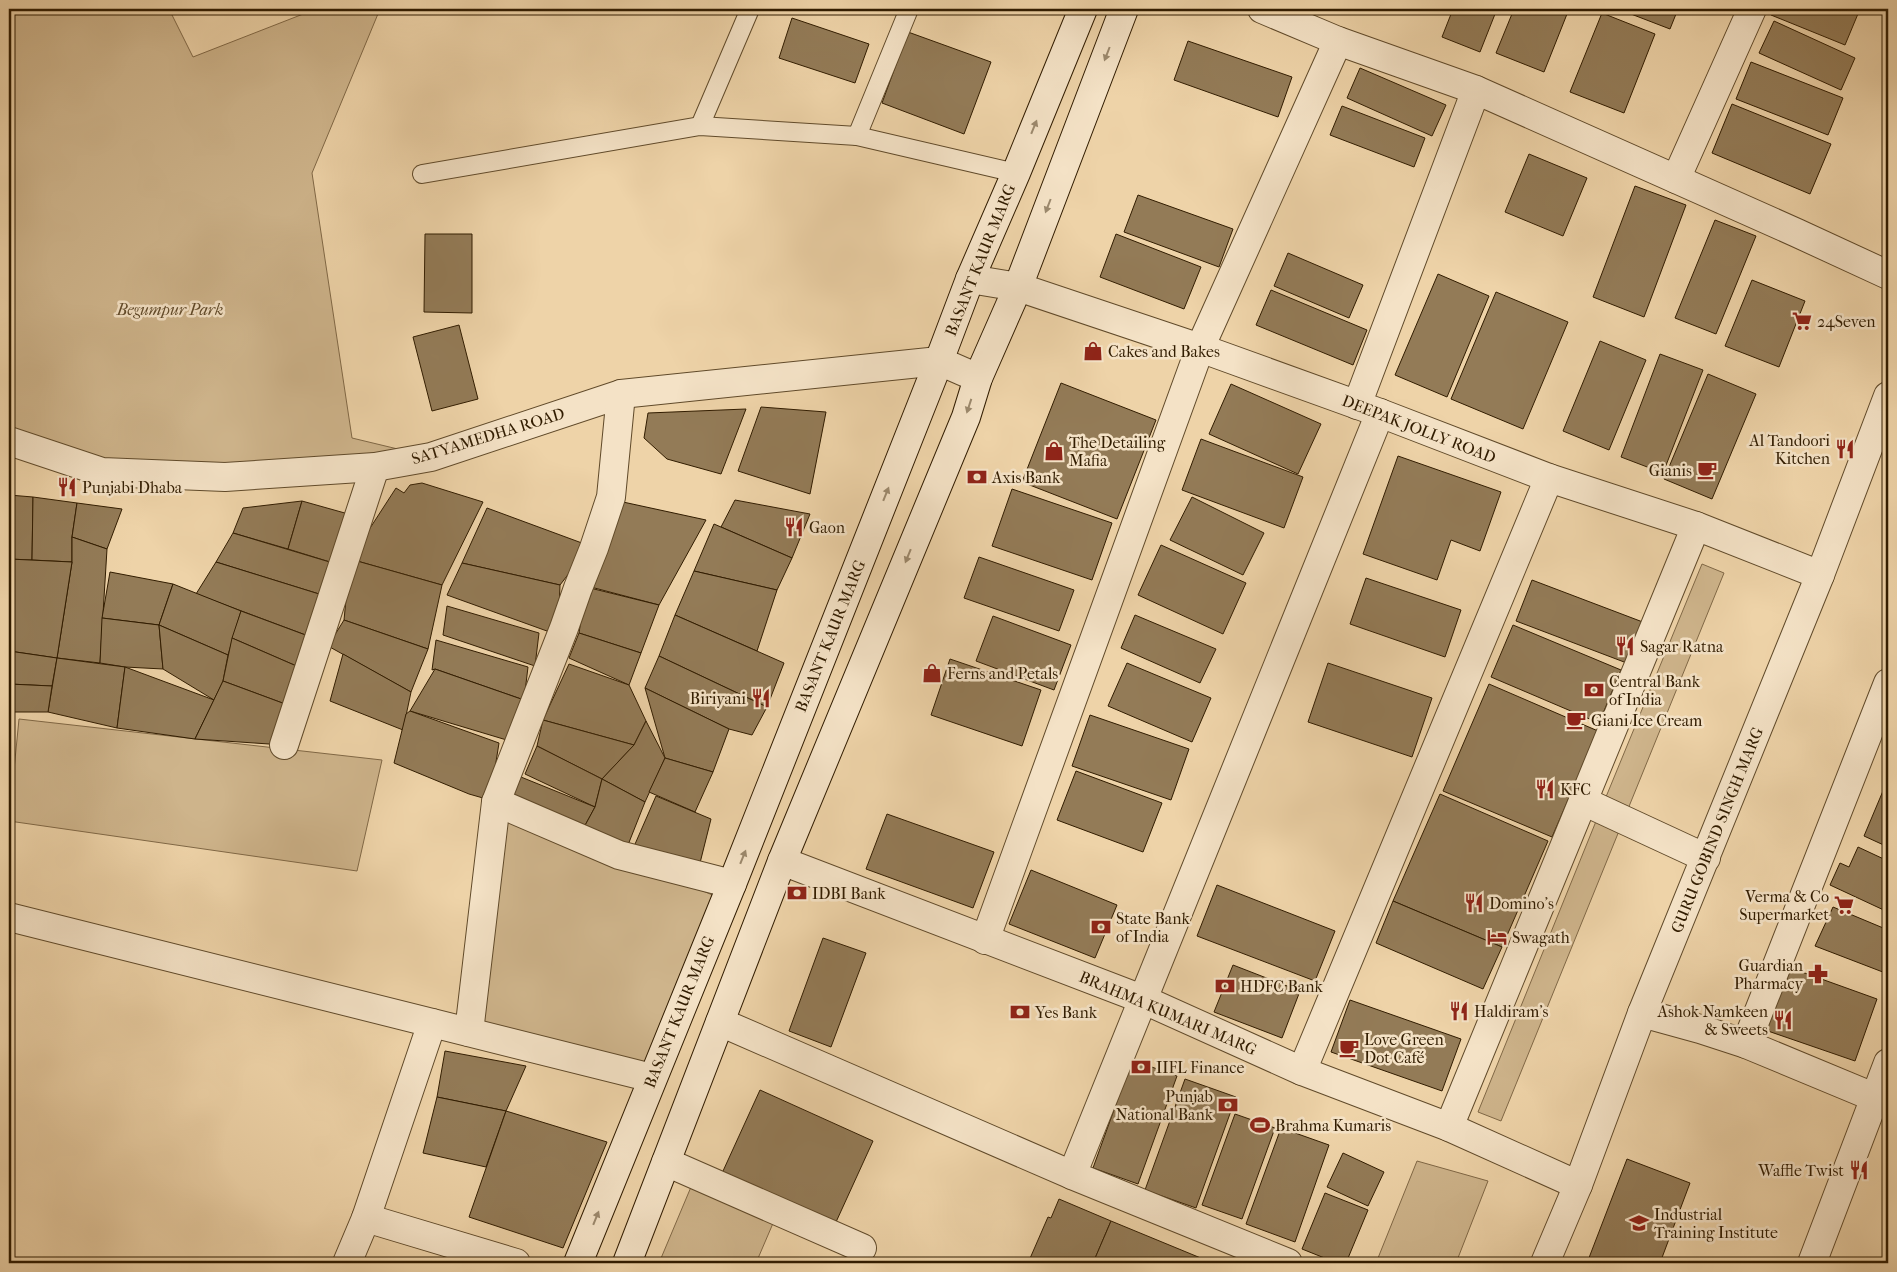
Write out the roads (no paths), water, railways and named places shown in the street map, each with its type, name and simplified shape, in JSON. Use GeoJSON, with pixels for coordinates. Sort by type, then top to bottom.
{"type":"FeatureCollection","features":[{"type":"Feature","properties":{"kind":"street","name":"BASANT KAUR MARG"},"geometry":{"type":"LineString","coordinates":[[578,1263],[732,884],[970,279],[1082,9]]}},
{"type":"Feature","properties":{"kind":"street"},"geometry":{"type":"LineString","coordinates":[[627,1263],[782,861],[966,417],[978,378],[1018,287],[1124,9]]}},
{"type":"Feature","properties":{"kind":"street"},"geometry":{"type":"LineString","coordinates":[[1262,9],[1338,41],[1476,90],[1888,275]]}},
{"type":"Feature","properties":{"kind":"street"},"geometry":{"type":"LineString","coordinates":[[1676,179],[1752,9]]}},
{"type":"Feature","properties":{"kind":"street"},"geometry":{"type":"LineString","coordinates":[[986,940],[1200,348],[1338,41]]}},
{"type":"Feature","properties":{"kind":"street"},"geometry":{"type":"LineString","coordinates":[[1072,1175],[1142,999],[1368,409],[1476,90]]}},
{"type":"Feature","properties":{"kind":"street","name":"DEEPAK JOLLY ROAD"},"geometry":{"type":"LineString","coordinates":[[970,279],[1018,287],[1200,348],[1549,478],[1696,526],[1820,575]]}},
{"type":"Feature","properties":{"kind":"street"},"geometry":{"type":"LineString","coordinates":[[939,361],[978,378]]}},
{"type":"Feature","properties":{"kind":"street","name":"SATYAMEDHA ROAD"},"geometry":{"type":"LineString","coordinates":[[9,441],[102,472],[225,477],[375,468],[431,457],[621,394],[939,361]]}},
{"type":"Feature","properties":{"kind":"street"},"geometry":{"type":"LineString","coordinates":[[469,1032],[496,802],[564,628],[611,497],[621,394]]}},
{"type":"Feature","properties":{"kind":"street","name":"GURU GOBIND SINGH MARG"},"geometry":{"type":"LineString","coordinates":[[1544,1263],[1578,1185],[1642,1013],[1820,575],[1888,396]]}},
{"type":"Feature","properties":{"kind":"street"},"geometry":{"type":"LineString","coordinates":[[284,745],[375,468]]}},
{"type":"Feature","properties":{"kind":"street"},"geometry":{"type":"LineString","coordinates":[[1302,1070],[1549,478]]}},
{"type":"Feature","properties":{"kind":"street"},"geometry":{"type":"LineString","coordinates":[[1449,1127],[1696,526]]}},
{"type":"Feature","properties":{"kind":"street"},"geometry":{"type":"LineString","coordinates":[[1746,1044],[1888,683]]}},
{"type":"Feature","properties":{"kind":"street"},"geometry":{"type":"LineString","coordinates":[[1583,801],[1706,858]]}},
{"type":"Feature","properties":{"kind":"street"},"geometry":{"type":"LineString","coordinates":[[496,802],[620,855],[732,884]]}},
{"type":"Feature","properties":{"kind":"street","name":"BRAHMA KUMARI MARG"},"geometry":{"type":"LineString","coordinates":[[782,861],[1142,999],[1302,1070],[1449,1127],[1578,1185]]}},
{"type":"Feature","properties":{"kind":"street"},"geometry":{"type":"LineString","coordinates":[[9,917],[652,1078]]}},
{"type":"Feature","properties":{"kind":"street"},"geometry":{"type":"LineString","coordinates":[[1642,1013],[1746,1044],[1881,1100]]}},
{"type":"Feature","properties":{"kind":"street"},"geometry":{"type":"LineString","coordinates":[[720,1022],[1072,1175],[1288,1263]]}},
{"type":"Feature","properties":{"kind":"street"},"geometry":{"type":"LineString","coordinates":[[347,1263],[366,1218],[432,1023]]}},
{"type":"Feature","properties":{"kind":"street"},"geometry":{"type":"LineString","coordinates":[[1818,1262],[1881,1100],[1888,1063]]}},
{"type":"Feature","properties":{"kind":"street"},"geometry":{"type":"LineString","coordinates":[[666,1162],[862,1248]]}},
{"type":"Feature","properties":{"kind":"street"},"geometry":{"type":"LineString","coordinates":[[366,1218],[516,1263]]}},
{"type":"Feature","properties":{"kind":"lane"},"geometry":{"type":"LineString","coordinates":[[700,126],[750,9]]}},
{"type":"Feature","properties":{"kind":"lane"},"geometry":{"type":"LineString","coordinates":[[857,136],[909,9]]}},
{"type":"Feature","properties":{"kind":"lane"},"geometry":{"type":"LineString","coordinates":[[422,174],[700,126],[857,136],[1016,172]]}},
{"type":"Feature","properties":{"kind":"place","name":"24Seven"},"geometry":{"type":"Point","coordinates":[1802,321]}},
{"type":"Feature","properties":{"kind":"place","name":"Cakes and Bakes"},"geometry":{"type":"Point","coordinates":[1093,351]}},
{"type":"Feature","properties":{"kind":"place","name":"Al Tandoori Kitchen"},"geometry":{"type":"Point","coordinates":[1845,449]}},
{"type":"Feature","properties":{"kind":"place","name":"The Detailing Mafia"},"geometry":{"type":"Point","coordinates":[1054,451]}},
{"type":"Feature","properties":{"kind":"place","name":"Gianis"},"geometry":{"type":"Point","coordinates":[1707,470]}},
{"type":"Feature","properties":{"kind":"place","name":"Axis Bank"},"geometry":{"type":"Point","coordinates":[977,477]}},
{"type":"Feature","properties":{"kind":"place","name":"Punjabi Dhaba"},"geometry":{"type":"Point","coordinates":[67,487]}},
{"type":"Feature","properties":{"kind":"place","name":"Gaon"},"geometry":{"type":"Point","coordinates":[794,527]}},
{"type":"Feature","properties":{"kind":"place","name":"Sagar Ratna"},"geometry":{"type":"Point","coordinates":[1625,646]}},
{"type":"Feature","properties":{"kind":"place","name":"Ferns and Petals"},"geometry":{"type":"Point","coordinates":[932,673]}},
{"type":"Feature","properties":{"kind":"place","name":"Central Bank of India"},"geometry":{"type":"Point","coordinates":[1594,690]}},
{"type":"Feature","properties":{"kind":"place","name":"Biriyani"},"geometry":{"type":"Point","coordinates":[761,698]}},
{"type":"Feature","properties":{"kind":"place","name":"Giani Ice Cream"},"geometry":{"type":"Point","coordinates":[1576,720]}},
{"type":"Feature","properties":{"kind":"place","name":"KFC"},"geometry":{"type":"Point","coordinates":[1545,789]}},
{"type":"Feature","properties":{"kind":"place","name":"IDBI Bank"},"geometry":{"type":"Point","coordinates":[797,893]}},
{"type":"Feature","properties":{"kind":"place","name":"Domino's"},"geometry":{"type":"Point","coordinates":[1474,903]}},
{"type":"Feature","properties":{"kind":"place","name":"Verma & Co Supermarket"},"geometry":{"type":"Point","coordinates":[1844,905]}},
{"type":"Feature","properties":{"kind":"place","name":"State Bank of India"},"geometry":{"type":"Point","coordinates":[1101,927]}},
{"type":"Feature","properties":{"kind":"place","name":"Swagath"},"geometry":{"type":"Point","coordinates":[1497,937]}},
{"type":"Feature","properties":{"kind":"place","name":"Guardian Pharmacy"},"geometry":{"type":"Point","coordinates":[1818,974]}},
{"type":"Feature","properties":{"kind":"place","name":"HDFC Bank"},"geometry":{"type":"Point","coordinates":[1225,986]}},
{"type":"Feature","properties":{"kind":"place","name":"Haldiram's"},"geometry":{"type":"Point","coordinates":[1459,1011]}},
{"type":"Feature","properties":{"kind":"place","name":"Yes Bank"},"geometry":{"type":"Point","coordinates":[1020,1012]}},
{"type":"Feature","properties":{"kind":"place","name":"Ashok Namkeen & Sweets"},"geometry":{"type":"Point","coordinates":[1783,1020]}},
{"type":"Feature","properties":{"kind":"place","name":"Love Green Dot Café"},"geometry":{"type":"Point","coordinates":[1349,1048]}},
{"type":"Feature","properties":{"kind":"place","name":"IIFL Finance"},"geometry":{"type":"Point","coordinates":[1141,1067]}},
{"type":"Feature","properties":{"kind":"place","name":"Punjab National Bank"},"geometry":{"type":"Point","coordinates":[1228,1105]}},
{"type":"Feature","properties":{"kind":"place","name":"Brahma Kumaris"},"geometry":{"type":"Point","coordinates":[1260,1125]}},
{"type":"Feature","properties":{"kind":"place","name":"Waffle Twist"},"geometry":{"type":"Point","coordinates":[1859,1170]}},
{"type":"Feature","properties":{"kind":"place","name":"Industrial Training Institute"},"geometry":{"type":"Point","coordinates":[1639,1223]}},
{"type":"Feature","properties":{"kind":"park label","name":"Begumpur Park"},"geometry":{"type":"Point","coordinates":[170,309]}}]}
